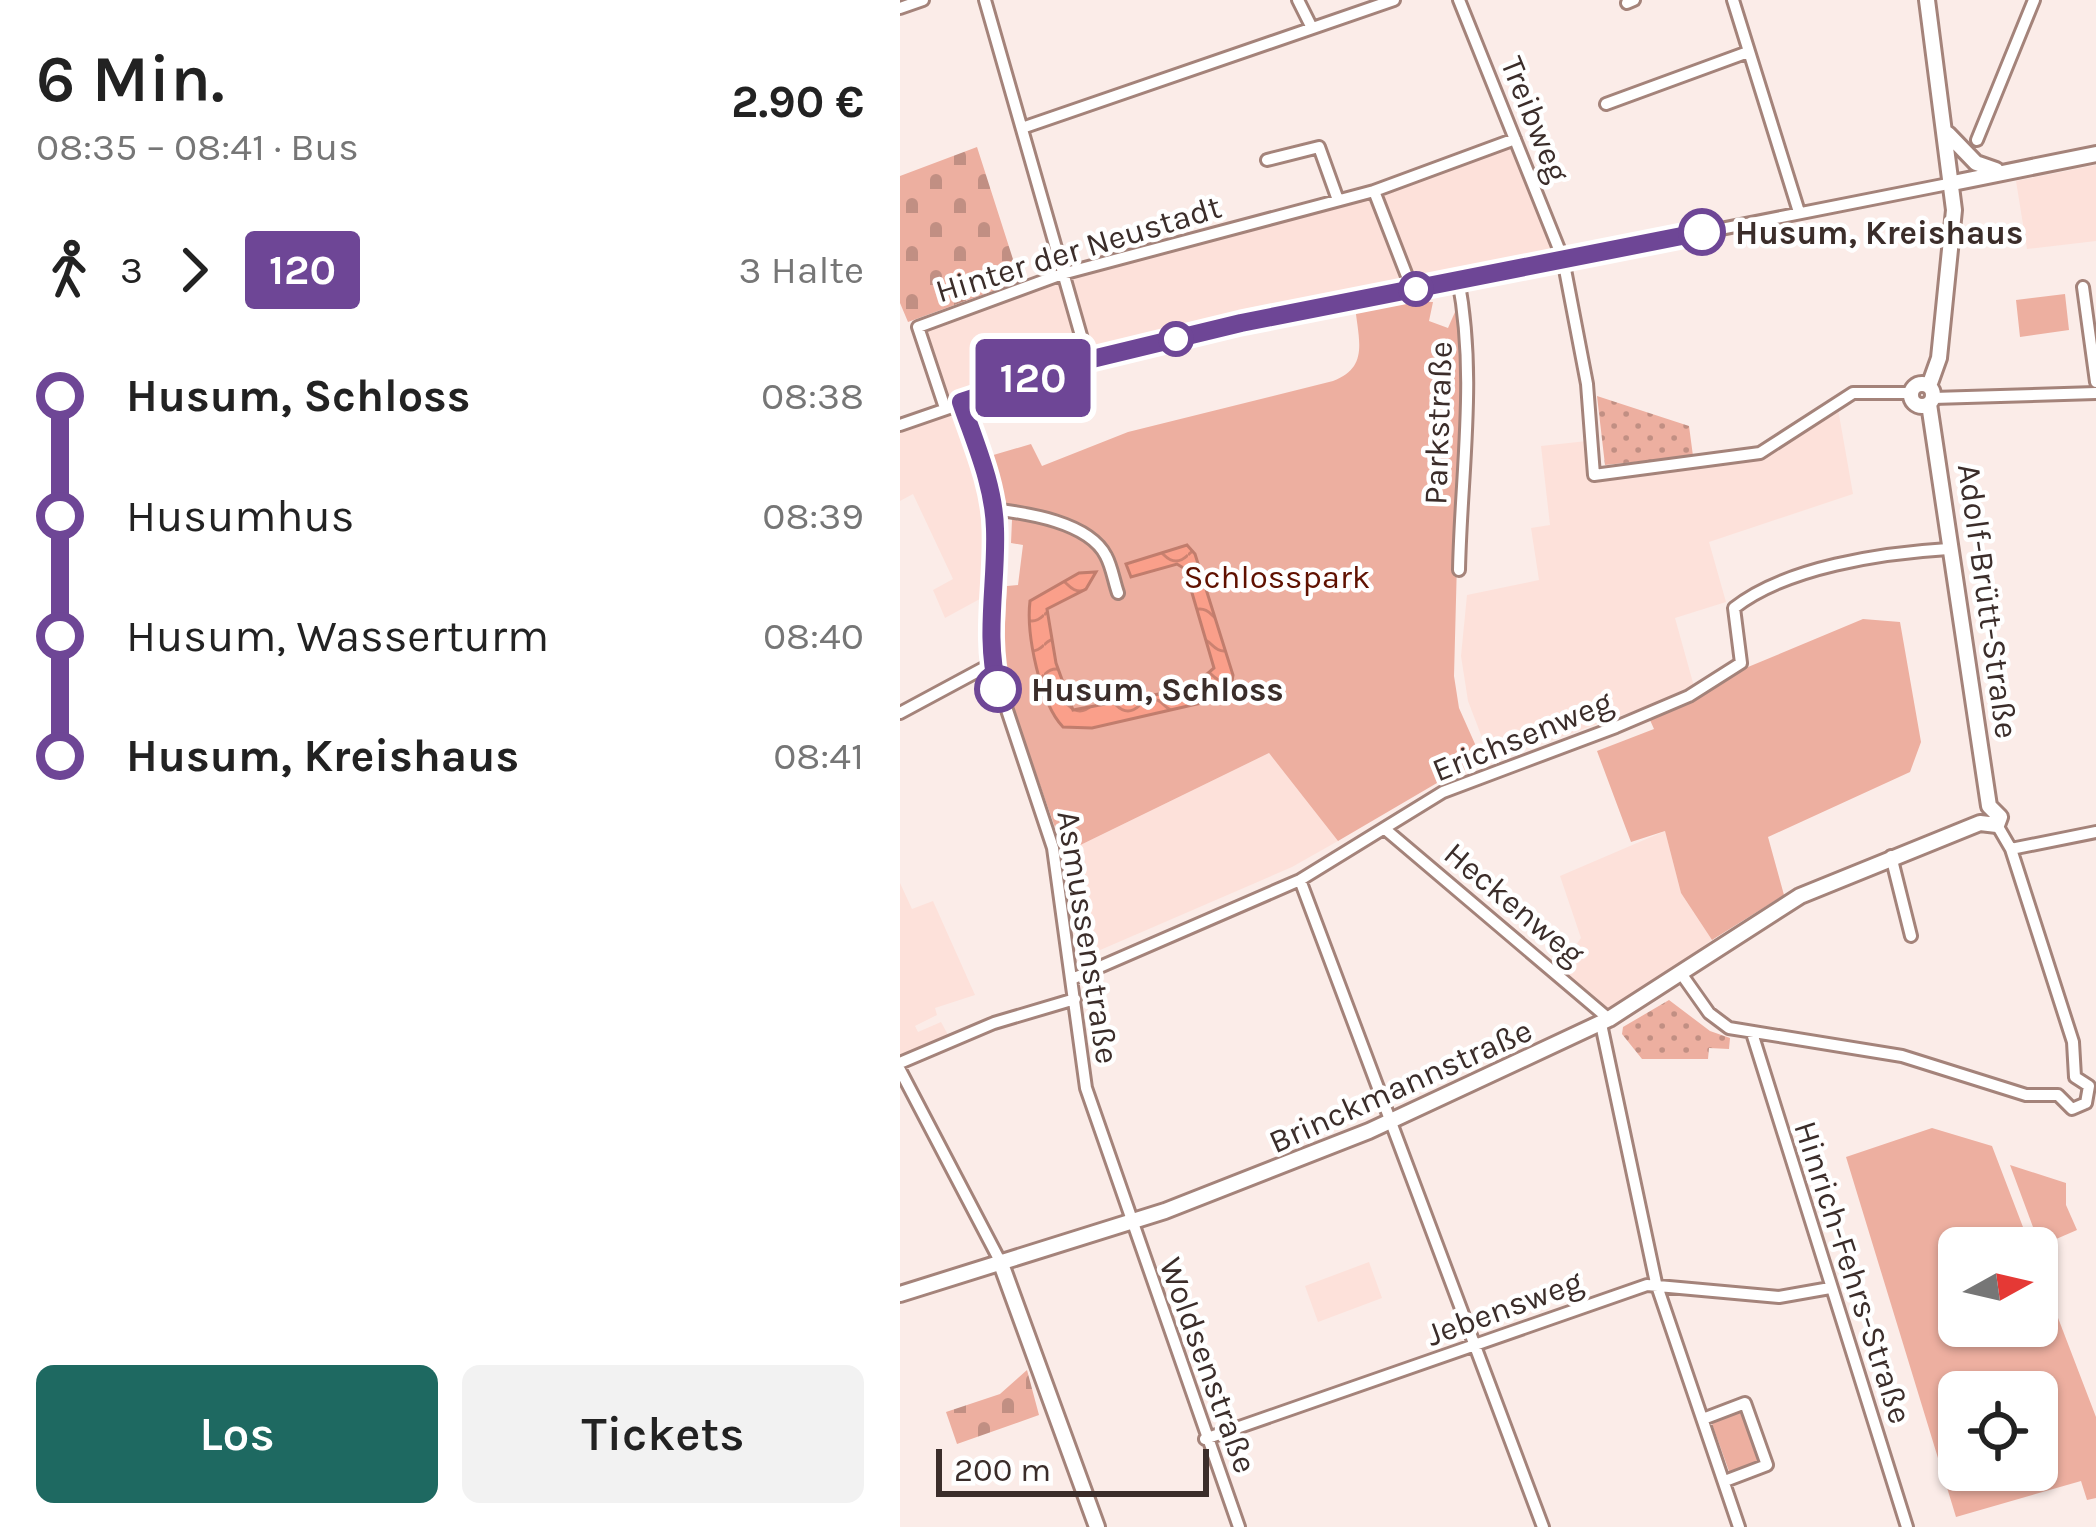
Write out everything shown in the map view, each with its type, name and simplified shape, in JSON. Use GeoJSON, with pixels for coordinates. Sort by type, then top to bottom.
{"type":"FeatureCollection","features":[{"type":"Feature","properties":{"kind":"main road","name":"Adolf-Brütt-Straße"},"geometry":{"type":"LineString","coordinates":[[1927,0],[1953,183],[1939,358],[1930,396],[1940,448],[1948,550],[1989,806],[1998,812],[1997,825]]}},
{"type":"Feature","properties":{"kind":"main road"},"geometry":{"type":"LineString","coordinates":[[1944,126],[1976,163],[2007,172]]}},
{"type":"Feature","properties":{"kind":"main road"},"geometry":{"type":"LineString","coordinates":[[1953,183],[2096,154]]}},
{"type":"Feature","properties":{"kind":"main road"},"geometry":{"type":"LineString","coordinates":[[1911,392],[1913,403],[1930,396]]}},
{"type":"Feature","properties":{"kind":"main road"},"geometry":{"type":"LineString","coordinates":[[1980,824],[1981,810],[1989,806]]}},
{"type":"Feature","properties":{"kind":"main road"},"geometry":{"type":"LineString","coordinates":[[1680,972],[1800,896],[1891,856],[1980,824],[1997,825]]}},
{"type":"Feature","properties":{"kind":"main road","name":"Brinckmannstraße"},"geometry":{"type":"LineString","coordinates":[[900,1294],[1289,1166],[1605,1022],[1680,972]]}},
{"type":"Feature","properties":{"kind":"main road"},"geometry":{"type":"LineString","coordinates":[[1000,1261],[1097,1527]]}},
{"type":"Feature","properties":{"kind":"street"},"geometry":{"type":"LineString","coordinates":[[900,8],[923,0]]}},
{"type":"Feature","properties":{"kind":"street"},"geometry":{"type":"LineString","coordinates":[[985,0],[1088,360]]}},
{"type":"Feature","properties":{"kind":"street"},"geometry":{"type":"LineString","coordinates":[[1298,0],[1311,26]]}},
{"type":"Feature","properties":{"kind":"street"},"geometry":{"type":"LineString","coordinates":[[1022,128],[1394,0]]}},
{"type":"Feature","properties":{"kind":"street","name":"Treibweg"},"geometry":{"type":"LineString","coordinates":[[1459,0],[1563,259],[1587,384],[1594,475],[1760,454],[1853,393],[1911,392]]}},
{"type":"Feature","properties":{"kind":"street"},"geometry":{"type":"LineString","coordinates":[[1733,0],[1799,212]]}},
{"type":"Feature","properties":{"kind":"street"},"geometry":{"type":"LineString","coordinates":[[1978,140],[2034,0]]}},
{"type":"Feature","properties":{"kind":"street"},"geometry":{"type":"LineString","coordinates":[[1606,104],[1748,52]]}},
{"type":"Feature","properties":{"kind":"street","name":"Hinter der Neustadt"},"geometry":{"type":"LineString","coordinates":[[945,408],[918,327],[1062,274],[1374,191],[1515,140]]}},
{"type":"Feature","properties":{"kind":"street"},"geometry":{"type":"LineString","coordinates":[[1267,160],[1319,147],[1338,200]]}},
{"type":"Feature","properties":{"kind":"street"},"geometry":{"type":"LineString","coordinates":[[900,425],[1088,360],[1458,279],[1953,183]]}},
{"type":"Feature","properties":{"kind":"street"},"geometry":{"type":"LineString","coordinates":[[1374,191],[1412,289]]}},
{"type":"Feature","properties":{"kind":"street","name":"Parkstraße"},"geometry":{"type":"LineString","coordinates":[[1458,279],[1469,333],[1470,381],[1459,570]]}},
{"type":"Feature","properties":{"kind":"street"},"geometry":{"type":"LineString","coordinates":[[2084,287],[2096,382]]}},
{"type":"Feature","properties":{"kind":"street"},"geometry":{"type":"LineString","coordinates":[[1930,396],[2096,393]]}},
{"type":"Feature","properties":{"kind":"street","name":"Asmussenstraße"},"geometry":{"type":"LineString","coordinates":[[961,402],[993,509],[993,663],[1053,848],[1086,1088],[1129,1221]]}},
{"type":"Feature","properties":{"kind":"street"},"geometry":{"type":"LineString","coordinates":[[993,509],[1027,513],[1089,538],[1106,554],[1118,593]]}},
{"type":"Feature","properties":{"kind":"street","name":"Erichsenweg"},"geometry":{"type":"LineString","coordinates":[[1072,979],[1300,880],[1443,792],[1688,696],[1741,663],[1734,608],[1752,594],[1853,564],[1948,550]]}},
{"type":"Feature","properties":{"kind":"street"},"geometry":{"type":"LineString","coordinates":[[900,713],[993,663]]}},
{"type":"Feature","properties":{"kind":"street"},"geometry":{"type":"LineString","coordinates":[[1997,825],[2011,849],[2073,1042],[2075,1076]]}},
{"type":"Feature","properties":{"kind":"street","name":"Heckenweg"},"geometry":{"type":"LineString","coordinates":[[1385,829],[1605,1022]]}},
{"type":"Feature","properties":{"kind":"street"},"geometry":{"type":"LineString","coordinates":[[2011,849],[2096,832]]}},
{"type":"Feature","properties":{"kind":"street"},"geometry":{"type":"LineString","coordinates":[[1891,856],[1911,936]]}},
{"type":"Feature","properties":{"kind":"street"},"geometry":{"type":"LineString","coordinates":[[1300,880],[1543,1527]]}},
{"type":"Feature","properties":{"kind":"street"},"geometry":{"type":"LineString","coordinates":[[1680,972],[1716,1020],[1752,1033],[1902,1056],[2026,1095],[2058,1095],[2072,1109],[2091,1108],[2089,1086],[2075,1076]]}},
{"type":"Feature","properties":{"kind":"street"},"geometry":{"type":"LineString","coordinates":[[1000,1261],[900,1066],[994,1023],[1075,999]]}},
{"type":"Feature","properties":{"kind":"street"},"geometry":{"type":"LineString","coordinates":[[1605,1022],[1656,1283],[1739,1527]]}},
{"type":"Feature","properties":{"kind":"street","name":"Hinrich-Fehrs-Straße"},"geometry":{"type":"LineString","coordinates":[[1752,1033],[1907,1527]]}},
{"type":"Feature","properties":{"kind":"street"},"geometry":{"type":"LineString","coordinates":[[2058,1095],[2061,1083],[2075,1076]]}},
{"type":"Feature","properties":{"kind":"street","name":"Woldsenstraße"},"geometry":{"type":"LineString","coordinates":[[1129,1221],[1239,1527]]}},
{"type":"Feature","properties":{"kind":"street","name":"Jebensweg"},"geometry":{"type":"LineString","coordinates":[[1205,1439],[1656,1283],[1779,1297],[1830,1288]]}},
{"type":"Feature","properties":{"kind":"street"},"geometry":{"type":"LineString","coordinates":[[1703,1418],[1744,1403],[1767,1465],[1725,1481]]}},
{"type":"Feature","properties":{"kind":"shaded area"},"geometry":{"type":"Polygon","coordinates":[[[1514,142],[1559,255],[1413,283],[1377,192],[1514,142]]]}},
{"type":"Feature","properties":{"kind":"shaded area"},"geometry":{"type":"Polygon","coordinates":[[[2096,165],[2096,241],[2027,249],[2016,181],[2096,165]]]}},
{"type":"Feature","properties":{"kind":"shaded area"},"geometry":{"type":"Polygon","coordinates":[[[1373,193],[1409,286],[1090,357],[1064,275],[1373,193]]]}},
{"type":"Feature","properties":{"kind":"shaded area"},"geometry":{"type":"Polygon","coordinates":[[[1060,276],[1086,359],[946,406],[920,328],[1060,276]]]}},
{"type":"Feature","properties":{"kind":"shaded area"},"geometry":{"type":"Polygon","coordinates":[[[957,406],[991,527],[989,594],[945,618],[933,590],[953,579],[913,494],[900,501],[900,429],[957,406]]]}},
{"type":"Feature","properties":{"kind":"shaded area"},"geometry":{"type":"Polygon","coordinates":[[[1838,409],[1853,494],[1709,542],[1726,602],[1675,618],[1695,690],[1491,761],[1468,701],[1461,656],[1467,595],[1539,580],[1531,528],[1550,525],[1541,446],[1587,441],[1593,480],[1765,457],[1838,409]]]}},
{"type":"Feature","properties":{"kind":"shaded area"},"geometry":{"type":"Polygon","coordinates":[[[1269,753],[1338,841],[1292,867],[1084,957],[1064,853],[1269,753]]]}},
{"type":"Feature","properties":{"kind":"shaded area"},"geometry":{"type":"Polygon","coordinates":[[[1665,831],[1681,893],[1712,940],[1610,1012],[1558,970],[1581,938],[1560,876],[1665,831]]]}},
{"type":"Feature","properties":{"kind":"shaded area"},"geometry":{"type":"Polygon","coordinates":[[[900,883],[912,909],[933,901],[975,995],[935,1008],[937,1015],[915,1026],[918,1032],[941,1022],[952,1042],[900,1065],[900,883]]]}},
{"type":"Feature","properties":{"kind":"shaded area"},"geometry":{"type":"Polygon","coordinates":[[[1369,1262],[1382,1298],[1318,1322],[1305,1286],[1369,1262]]]}},
{"type":"Feature","properties":{"kind":"green space"},"geometry":{"type":"Polygon","coordinates":[[[977,147],[1020,281],[908,322],[900,303],[900,176],[977,147]]]}},
{"type":"Feature","properties":{"kind":"green space"},"geometry":{"type":"Polygon","coordinates":[[[2065,294],[2069,330],[2020,337],[2016,300],[2065,294]]]}},
{"type":"Feature","properties":{"kind":"green space","name":"Schlosspark"},"geometry":{"type":"Polygon","coordinates":[[[1433,302],[1429,321],[1448,328],[1455,312],[1463,333],[1454,676],[1459,708],[1483,762],[1338,841],[1269,753],[1064,853],[1002,677],[1007,586],[1018,585],[1023,545],[1011,543],[1012,520],[990,456],[1031,444],[1042,466],[1128,432],[1333,381],[1357,360],[1355,305],[1433,302]]]}},
{"type":"Feature","properties":{"kind":"green space"},"geometry":{"type":"Polygon","coordinates":[[[1597,396],[1689,426],[1693,456],[1605,465],[1597,396]]]}},
{"type":"Feature","properties":{"kind":"green space"},"geometry":{"type":"Polygon","coordinates":[[[1863,619],[1900,622],[1921,742],[1910,772],[1768,837],[1784,895],[1712,940],[1681,893],[1665,831],[1631,842],[1597,751],[1654,729],[1650,720],[1748,667],[1863,619]]]}},
{"type":"Feature","properties":{"kind":"green space"},"geometry":{"type":"Polygon","coordinates":[[[1669,1000],[1710,1031],[1730,1038],[1729,1049],[1709,1048],[1708,1059],[1642,1059],[1622,1034],[1623,1027],[1669,1000]]]}},
{"type":"Feature","properties":{"kind":"green space"},"geometry":{"type":"Polygon","coordinates":[[[1932,1128],[1992,1146],[2023,1227],[1938,1227],[1938,1347],[2058,1347],[2058,1318],[2096,1417],[2096,1498],[2087,1500],[2081,1481],[2058,1488],[2058,1371],[1938,1371],[1938,1458],[1846,1157],[1932,1128]]]}},
{"type":"Feature","properties":{"kind":"green space"},"geometry":{"type":"Polygon","coordinates":[[[2010,1165],[2066,1183],[2066,1205],[2077,1230],[2058,1238],[2058,1227],[2033,1227],[2010,1165]]]}},
{"type":"Feature","properties":{"kind":"green space"},"geometry":{"type":"Polygon","coordinates":[[[1027,1370],[1039,1415],[957,1444],[946,1412],[1000,1394],[1027,1370]]]}},
{"type":"Feature","properties":{"kind":"green space"},"geometry":{"type":"Polygon","coordinates":[[[1743,1410],[1762,1462],[1730,1474],[1711,1421],[1743,1410]]]}},
{"type":"Feature","properties":{"kind":"green space"},"geometry":{"type":"Polygon","coordinates":[[[1948,1491],[2046,1491],[1956,1517],[1948,1491]]]}},
{"type":"Feature","properties":{"kind":"water"},"geometry":{"type":"Polygon","coordinates":[[[1187,545],[1195,554],[1233,675],[1231,688],[1214,700],[1092,728],[1063,727],[1036,667],[1030,601],[1079,573],[1096,572],[1086,589],[1047,609],[1056,663],[1073,710],[1191,688],[1214,668],[1185,569],[1177,564],[1131,577],[1126,564],[1187,545]]]}},
{"type":"Feature","properties":{"kind":"bus line","name":"120"},"geometry":{"type":"LineString","coordinates":[[998,689],[992,651],[995,526],[986,474],[961,402],[1088,360],[1241,323],[1702,232]]}},
{"type":"Feature","properties":{"kind":"place","name":"Husum, Kreishaus"},"geometry":{"type":"Point","coordinates":[1702,232]}},
{"type":"Feature","properties":{"kind":"place","name":"Husum, Schloss"},"geometry":{"type":"Point","coordinates":[998,689]}}]}
